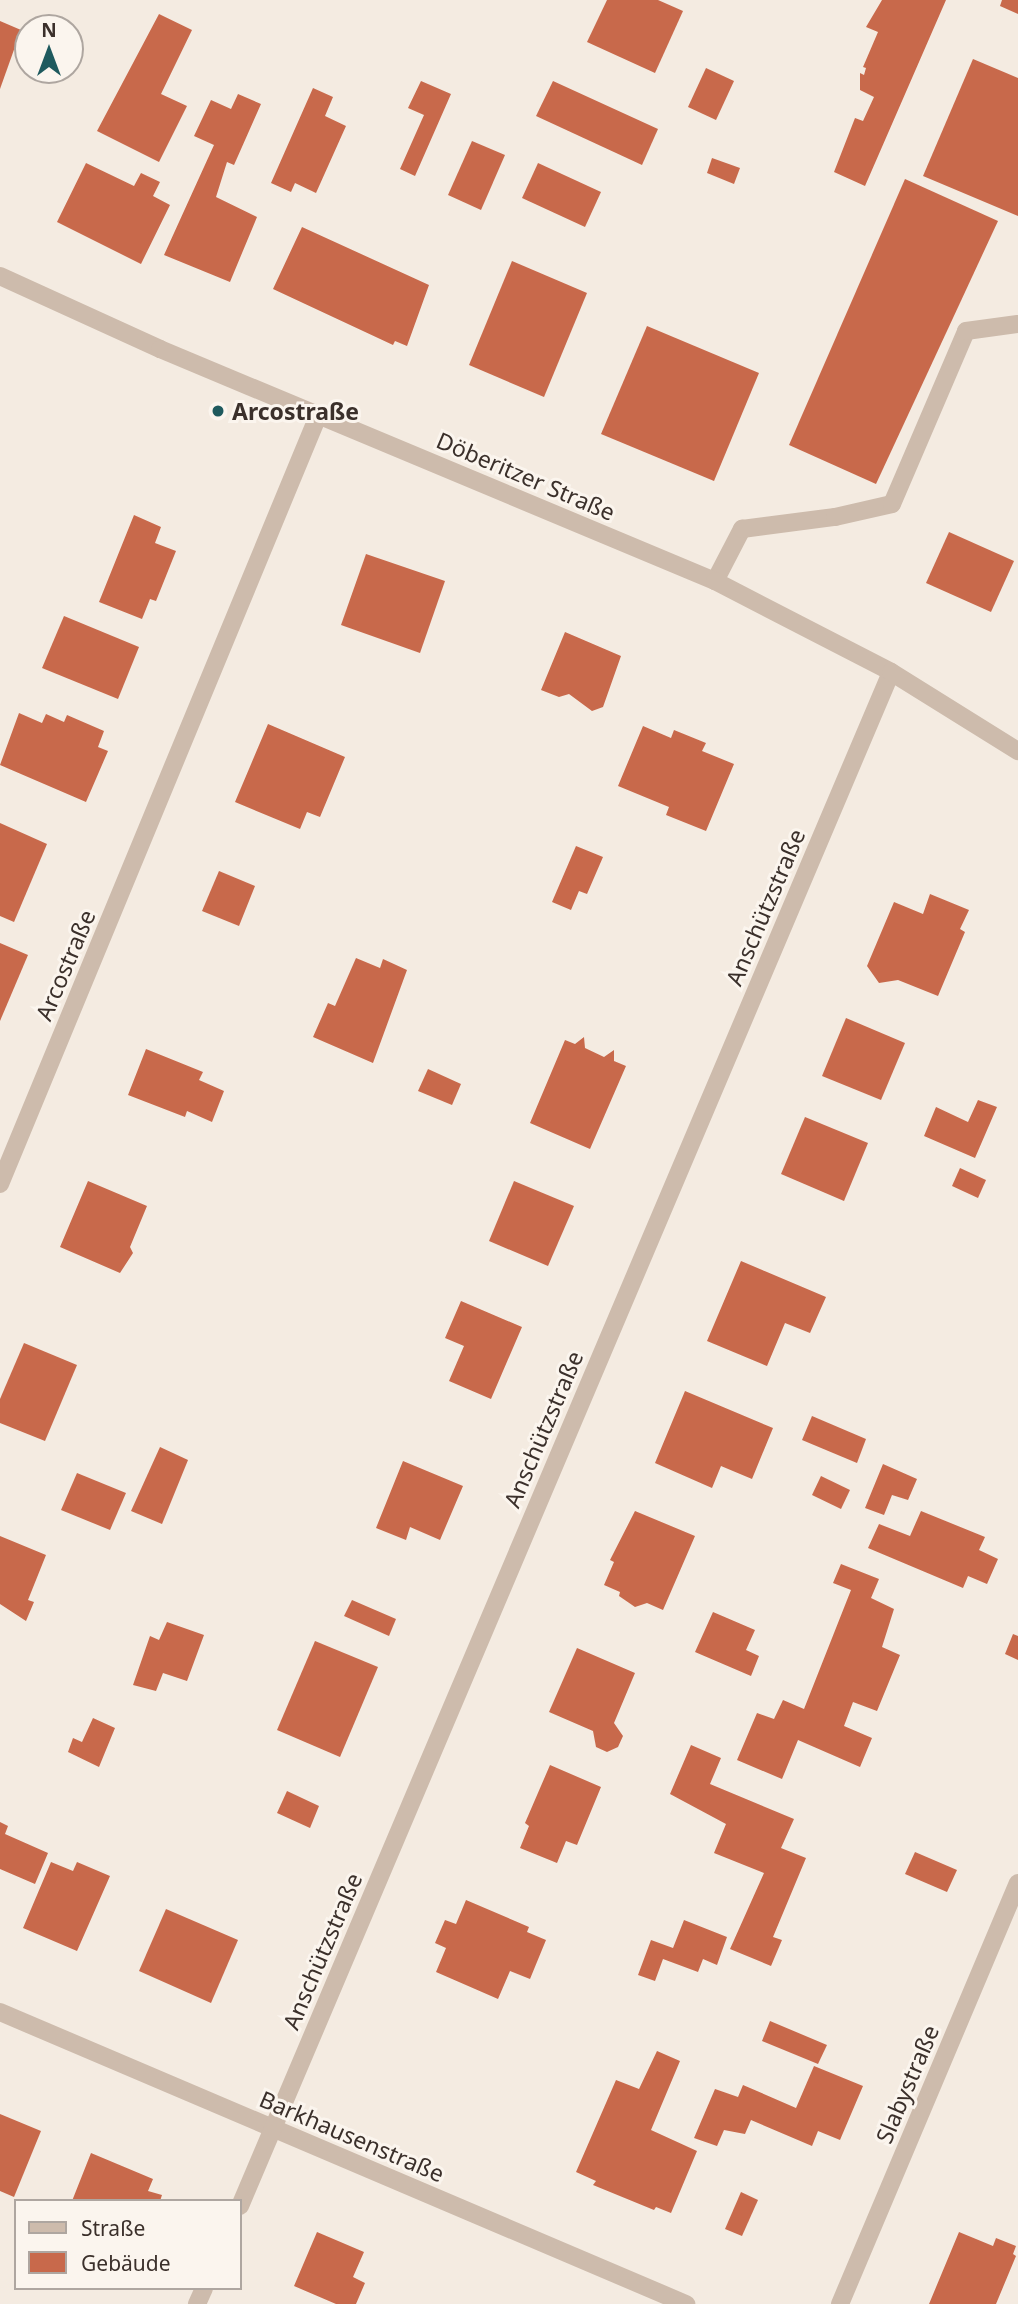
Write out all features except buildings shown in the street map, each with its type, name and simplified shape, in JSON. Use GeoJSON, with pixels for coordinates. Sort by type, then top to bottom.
{"type":"FeatureCollection","features":[{"type":"Feature","properties":{"kind":"street","name":"Döberitzer Straße"},"geometry":{"type":"LineString","coordinates":[[0,276],[318,416],[715,581],[891,672],[1018,751]]}},
{"type":"Feature","properties":{"kind":"street"},"geometry":{"type":"LineString","coordinates":[[715,581],[742,529],[835,517],[891,504],[966,331],[1018,324]]}},
{"type":"Feature","properties":{"kind":"street","name":"Arcostraße"},"geometry":{"type":"LineString","coordinates":[[0,1184],[318,416]]}},
{"type":"Feature","properties":{"kind":"street","name":"Anschützstraße"},"geometry":{"type":"LineString","coordinates":[[242,2201],[891,672]]}},
{"type":"Feature","properties":{"kind":"street","name":"Slabystraße"},"geometry":{"type":"LineString","coordinates":[[840,2304],[1018,1883]]}},
{"type":"Feature","properties":{"kind":"street","name":"Barkhausenstraße"},"geometry":{"type":"LineString","coordinates":[[0,2012],[686,2304]]}},
{"type":"Feature","properties":{"kind":"place","name":"Arcostraße"},"geometry":{"type":"Point","coordinates":[218,411]}}]}
